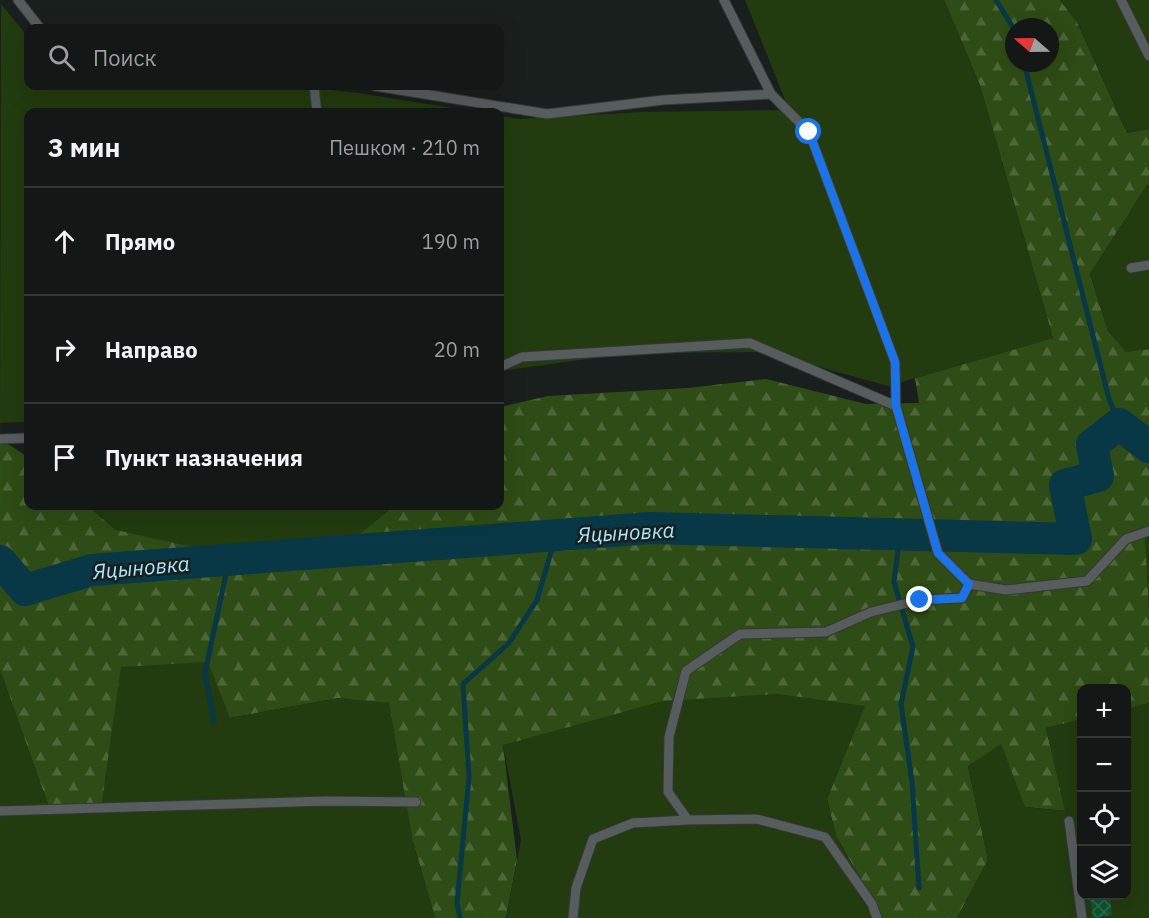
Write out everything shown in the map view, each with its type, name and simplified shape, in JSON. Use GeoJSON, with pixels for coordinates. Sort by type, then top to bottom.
{"type":"FeatureCollection","features":[{"type":"Feature","properties":{"kind":"lane"},"geometry":{"type":"LineString","coordinates":[[18,0],[37,24]]}},
{"type":"Feature","properties":{"kind":"lane"},"geometry":{"type":"LineString","coordinates":[[724,0],[771,93],[809,132],[895,362],[896,406],[938,553],[969,584],[1006,590],[1087,581],[1126,538],[1149,531]]}},
{"type":"Feature","properties":{"kind":"lane"},"geometry":{"type":"LineString","coordinates":[[1120,0],[1149,56]]}},
{"type":"Feature","properties":{"kind":"lane"},"geometry":{"type":"LineString","coordinates":[[314,90],[317,108]]}},
{"type":"Feature","properties":{"kind":"lane"},"geometry":{"type":"LineString","coordinates":[[400,90],[547,114],[663,100],[771,93]]}},
{"type":"Feature","properties":{"kind":"lane"},"geometry":{"type":"LineString","coordinates":[[1131,268],[1149,265]]}},
{"type":"Feature","properties":{"kind":"lane"},"geometry":{"type":"LineString","coordinates":[[504,366],[522,357],[750,343],[896,406]]}},
{"type":"Feature","properties":{"kind":"lane"},"geometry":{"type":"LineString","coordinates":[[0,439],[24,438]]}},
{"type":"Feature","properties":{"kind":"lane"},"geometry":{"type":"LineString","coordinates":[[688,820],[668,792],[669,737],[686,671],[740,634],[826,632],[871,612],[912,602],[962,598],[969,584]]}},
{"type":"Feature","properties":{"kind":"lane"},"geometry":{"type":"LineString","coordinates":[[0,812],[326,801],[416,802]]}},
{"type":"Feature","properties":{"kind":"lane"},"geometry":{"type":"LineString","coordinates":[[573,918],[576,888],[593,839],[633,823],[758,819],[825,837],[872,904],[877,918]]}},
{"type":"Feature","properties":{"kind":"lane"},"geometry":{"type":"LineString","coordinates":[[1069,821],[1082,918]]}},
{"type":"Feature","properties":{"kind":"green space"},"geometry":{"type":"Polygon","coordinates":[[[745,0],[944,0],[980,85],[1053,338],[888,386],[765,352],[630,353],[504,370],[504,117],[519,119],[641,112],[789,110],[745,0]]]}},
{"type":"Feature","properties":{"kind":"green space"},"geometry":{"type":"Polygon","coordinates":[[[944,0],[1060,0],[1077,22],[1127,133],[1149,129],[1149,182],[1090,274],[1108,331],[1126,351],[1149,349],[1149,531],[1145,532],[1149,608],[1149,703],[1131,708],[1131,684],[1077,684],[1077,721],[1046,728],[1066,811],[1025,807],[968,766],[988,860],[957,918],[883,918],[836,836],[827,799],[864,706],[503,745],[517,860],[506,918],[435,918],[413,842],[339,698],[230,718],[101,808],[50,810],[0,670],[0,439],[24,454],[24,510],[93,510],[116,530],[359,534],[389,510],[504,510],[504,406],[548,396],[688,388],[766,379],[866,404],[919,403],[915,378],[1053,338],[980,86],[944,0]]]}},
{"type":"Feature","properties":{"kind":"green space"},"geometry":{"type":"Polygon","coordinates":[[[1060,0],[1149,0],[1149,129],[1127,133],[1077,22],[1060,0]]]}},
{"type":"Feature","properties":{"kind":"green space"},"geometry":{"type":"Polygon","coordinates":[[[1,4],[24,32],[24,90],[332,90],[453,108],[24,108],[24,422],[0,423],[1,4]]]}},
{"type":"Feature","properties":{"kind":"green space"},"geometry":{"type":"Polygon","coordinates":[[[1149,182],[1149,349],[1126,352],[1108,331],[1090,274],[1149,182]]]}},
{"type":"Feature","properties":{"kind":"green space"},"geometry":{"type":"Polygon","coordinates":[[[93,510],[389,510],[360,534],[211,551],[116,530],[93,510]]]}},
{"type":"Feature","properties":{"kind":"green space"},"geometry":{"type":"Polygon","coordinates":[[[1149,531],[1149,608],[1145,532],[1149,531]]]}},
{"type":"Feature","properties":{"kind":"green space"},"geometry":{"type":"Polygon","coordinates":[[[208,662],[230,718],[339,698],[389,703],[413,842],[435,918],[0,918],[0,670],[50,810],[101,808],[121,667],[208,662]]]}},
{"type":"Feature","properties":{"kind":"green space"},"geometry":{"type":"Polygon","coordinates":[[[778,694],[865,706],[827,799],[836,836],[883,918],[506,918],[521,840],[503,745],[663,701],[778,694]]]}},
{"type":"Feature","properties":{"kind":"green space"},"geometry":{"type":"Polygon","coordinates":[[[1149,703],[1149,918],[957,918],[988,860],[968,766],[1001,744],[1025,807],[1065,811],[1046,728],[1077,721],[1077,900],[1131,900],[1131,708],[1149,703]]]}},
{"type":"Feature","properties":{"kind":"building"},"geometry":{"type":"Polygon","coordinates":[[[1091,900],[1110,900],[1112,915],[1093,918],[1091,900]]]}},
{"type":"Feature","properties":{"kind":"waterway"},"geometry":{"type":"LineString","coordinates":[[996,0],[1007,18]]}},
{"type":"Feature","properties":{"kind":"waterway"},"geometry":{"type":"LineString","coordinates":[[1026,72],[1109,399],[1119,424]]}},
{"type":"Feature","properties":{"kind":"waterway","name":"Яцыновка"},"geometry":{"type":"LineString","coordinates":[[0,561],[25,590],[92,570],[651,528],[1076,539],[1065,485],[1098,476],[1092,445],[1119,424],[1149,447]]}},
{"type":"Feature","properties":{"kind":"waterway"},"geometry":{"type":"LineString","coordinates":[[900,534],[894,582],[913,647],[901,704],[912,782],[919,888]]}},
{"type":"Feature","properties":{"kind":"waterway"},"geometry":{"type":"LineString","coordinates":[[460,918],[457,903],[469,777],[463,684],[509,643],[537,600],[556,535]]}},
{"type":"Feature","properties":{"kind":"waterway"},"geometry":{"type":"LineString","coordinates":[[214,722],[205,673],[229,560]]}},
{"type":"Feature","properties":{"kind":"route"},"geometry":{"type":"LineString","coordinates":[[809,132],[895,362],[896,406],[938,553],[969,584],[962,598],[920,600]]}}]}
